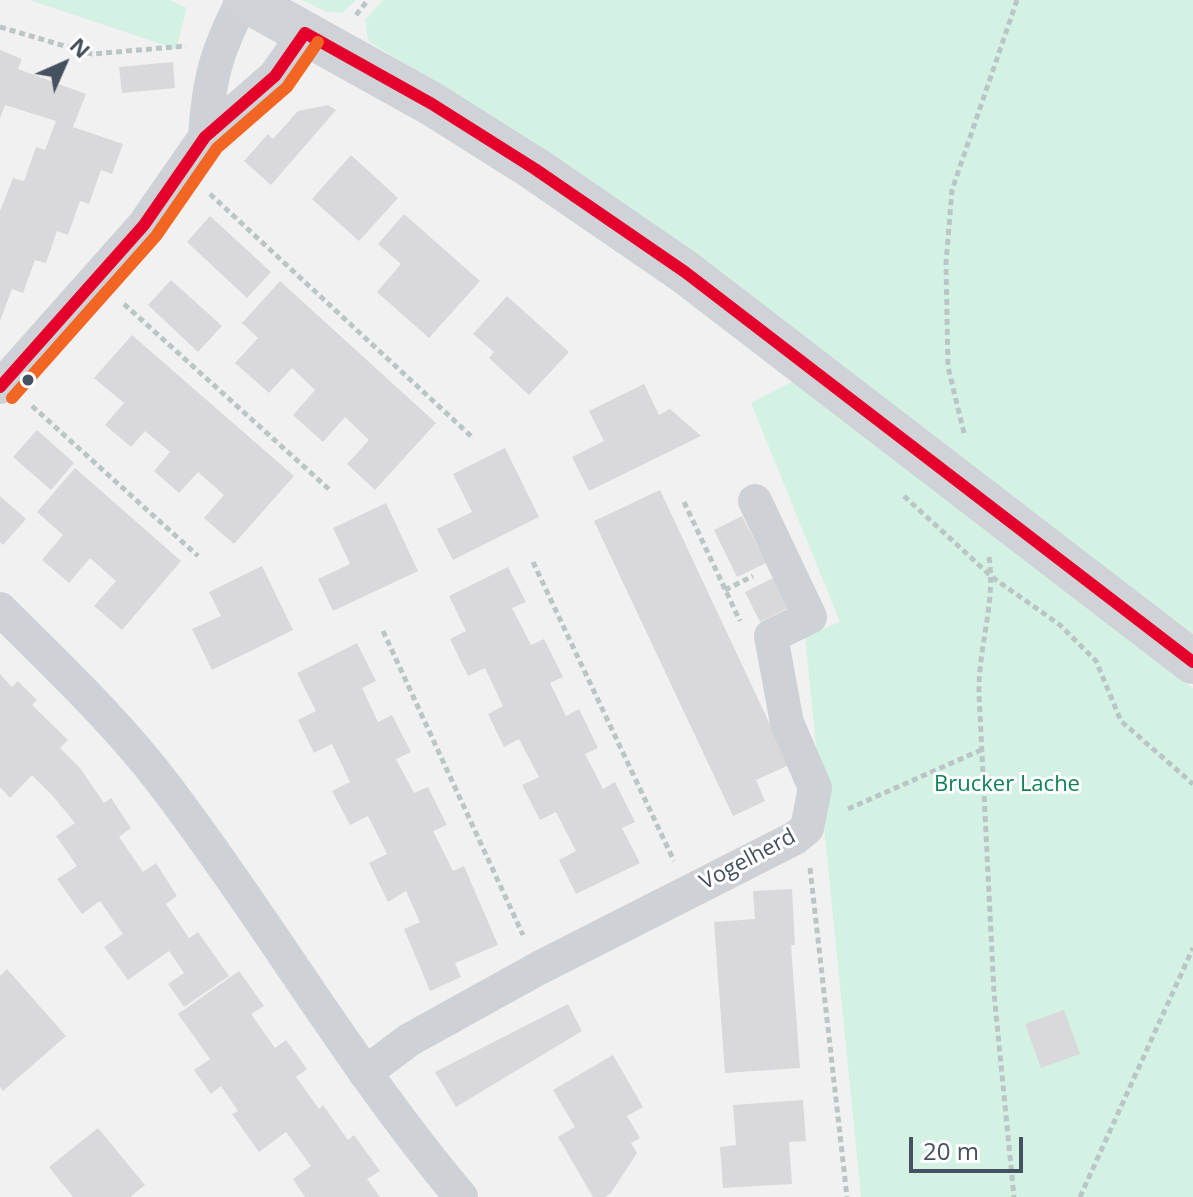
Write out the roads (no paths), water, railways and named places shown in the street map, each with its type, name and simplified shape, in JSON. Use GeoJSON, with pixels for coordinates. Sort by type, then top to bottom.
{"type":"FeatureCollection","features":[{"type":"Feature","properties":{"kind":"main road"},"geometry":{"type":"LineString","coordinates":[[244,0],[445,112],[673,263],[1193,662]]}},
{"type":"Feature","properties":{"kind":"street"},"geometry":{"type":"LineString","coordinates":[[205,137],[208,90],[220,45],[244,0]]}},
{"type":"Feature","properties":{"kind":"street"},"geometry":{"type":"LineString","coordinates":[[2,384],[144,225],[205,137],[275,76],[305,33]]}},
{"type":"Feature","properties":{"kind":"street","name":"Vogelherd"},"geometry":{"type":"LineString","coordinates":[[365,1073],[409,1040],[539,968],[801,833],[815,788],[787,723],[771,636],[810,617],[755,501]]}},
{"type":"Feature","properties":{"kind":"street"},"geometry":{"type":"LineString","coordinates":[[0,609],[98,708],[166,787],[365,1073],[461,1197]]}},
{"type":"Feature","properties":{"kind":"park label","name":"Brucker Lache"},"geometry":{"type":"Point","coordinates":[1007,785]}}]}
